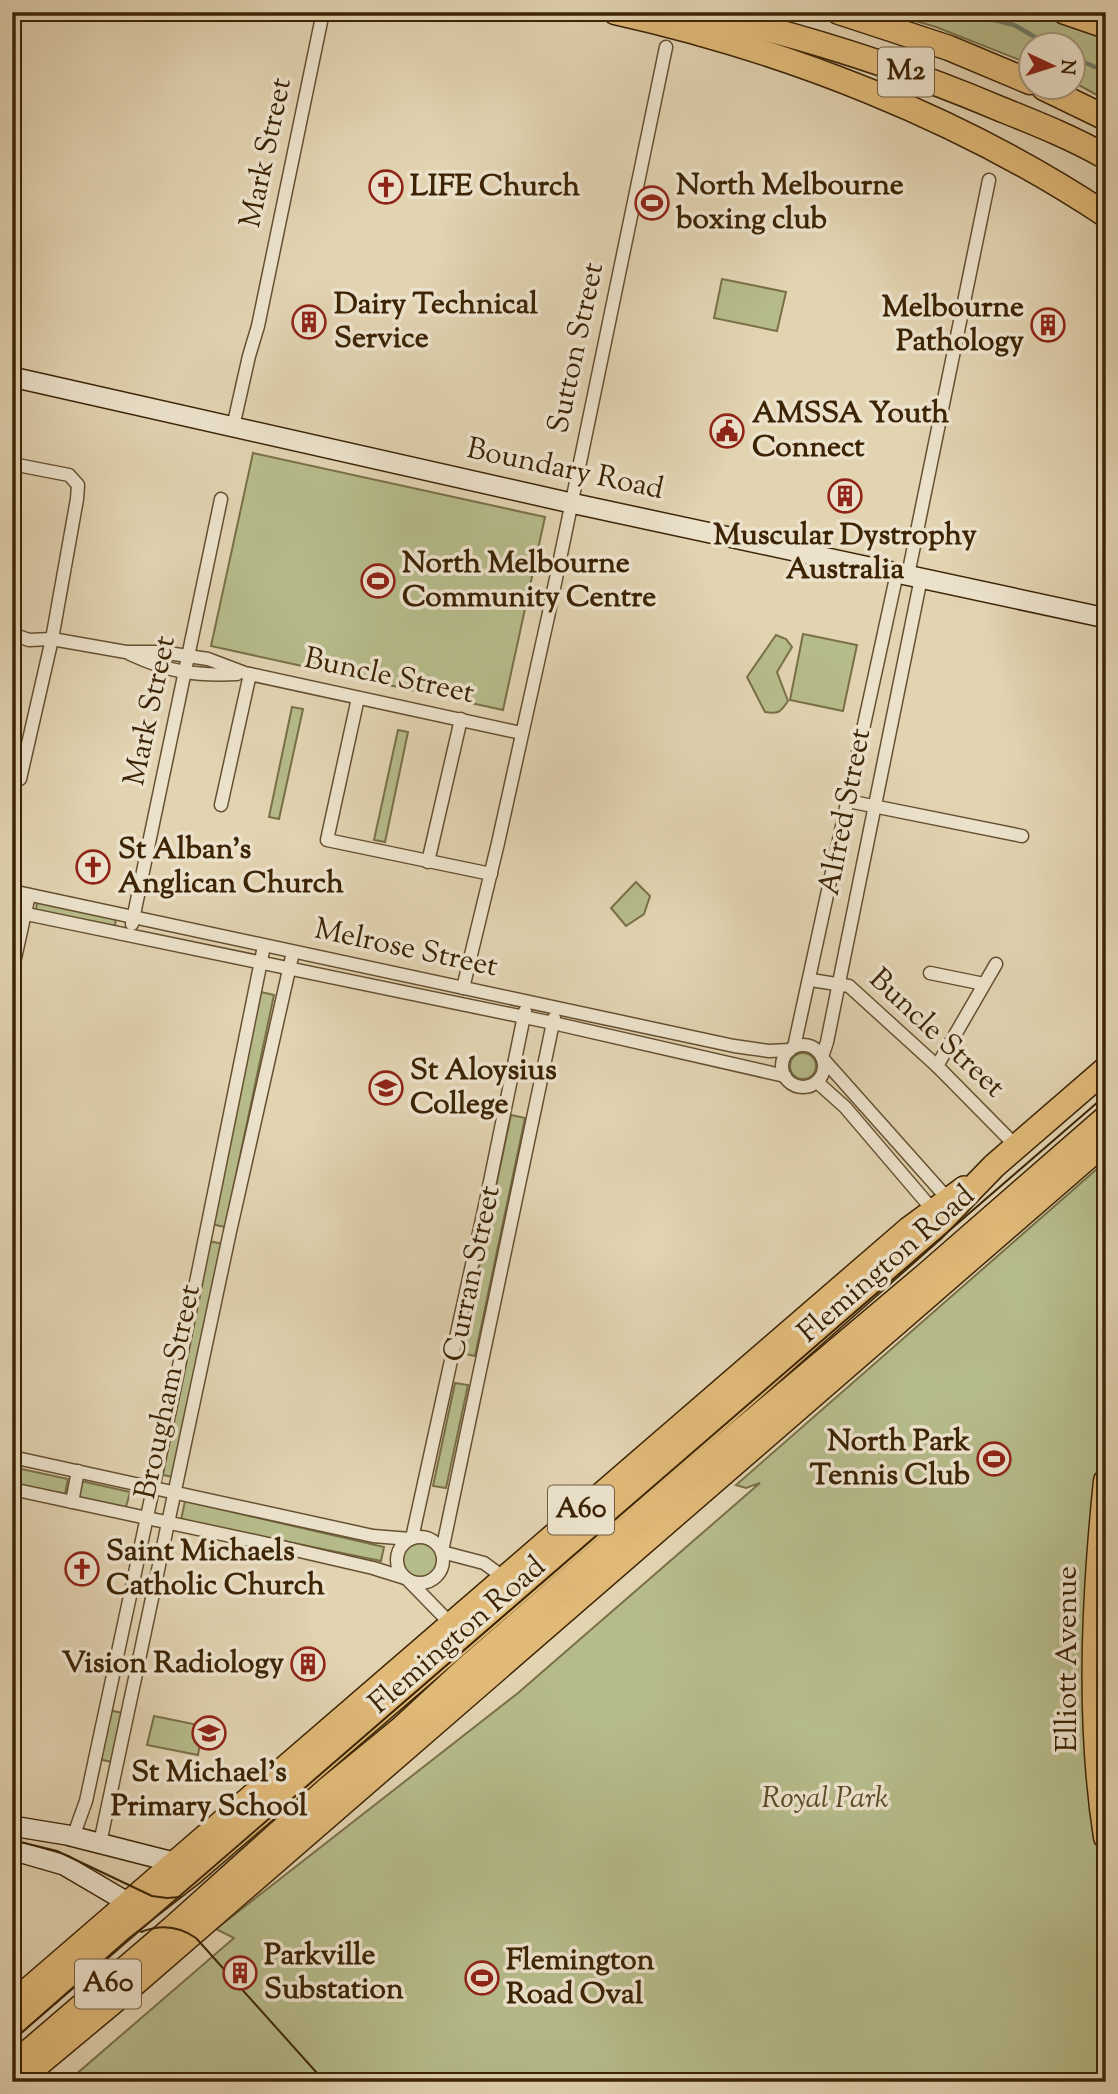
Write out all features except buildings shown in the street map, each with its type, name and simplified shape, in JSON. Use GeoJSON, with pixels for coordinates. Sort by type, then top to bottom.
{"type":"FeatureCollection","features":[{"type":"Feature","properties":{"kind":"highway"},"geometry":{"type":"LineString","coordinates":[[615,12],[702,35],[865,90],[932,118],[1024,164],[1106,215]]}},
{"type":"Feature","properties":{"kind":"highway","name":"M2"},"geometry":{"type":"LineString","coordinates":[[697,12],[768,28],[843,50],[960,92],[1078,141],[1106,157]]}},
{"type":"Feature","properties":{"kind":"highway","name":"M2"},"geometry":{"type":"LineString","coordinates":[[839,12],[949,48],[1016,76]]}},
{"type":"Feature","properties":{"kind":"highway"},"geometry":{"type":"LineString","coordinates":[[1065,12],[1106,26]]}},
{"type":"Feature","properties":{"kind":"highway"},"geometry":{"type":"LineString","coordinates":[[1073,102],[1106,118]]}},
{"type":"Feature","properties":{"kind":"highway","name":"Flemington Road"},"geometry":{"type":"LineString","coordinates":[[12,2066],[335,1783],[401,1729],[459,1659],[512,1583],[710,1412],[931,1231],[994,1166],[1106,1069]]}},
{"type":"Feature","properties":{"kind":"highway","name":"Flemington Road"},"geometry":{"type":"LineString","coordinates":[[12,2024],[136,1906],[202,1865],[459,1659],[544,1602],[1106,1118]]}},
{"type":"Feature","properties":{"kind":"highway","name":"Elliott Avenue"},"geometry":{"type":"LineString","coordinates":[[1106,1480],[1099,1553],[1101,1660],[1098,1740],[1106,1837]]}},
{"type":"Feature","properties":{"kind":"highway"},"geometry":{"type":"LineString","coordinates":[[512,1583],[544,1602]]}},
{"type":"Feature","properties":{"kind":"highway"},"geometry":{"type":"LineString","coordinates":[[136,1906],[172,1912],[202,1901]]}},
{"type":"Feature","properties":{"kind":"main road","name":"Boundary Road"},"geometry":{"type":"LineString","coordinates":[[12,377],[571,503],[1106,618]]}},
{"type":"Feature","properties":{"kind":"main road","name":"Flemington Road"},"geometry":{"type":"LineString","coordinates":[[19,2082],[121,1997],[1106,1143]]}},
{"type":"Feature","properties":{"kind":"main road","name":"Flemington Road"},"geometry":{"type":"LineString","coordinates":[[710,1412],[939,1204],[994,1166]]}},
{"type":"Feature","properties":{"kind":"main road","name":"Flemington Road"},"geometry":{"type":"LineString","coordinates":[[12,2002],[136,1906],[173,1861],[450,1623],[512,1583]]}},
{"type":"Feature","properties":{"kind":"main road"},"geometry":{"type":"LineString","coordinates":[[459,1659],[496,1665],[520,1650],[533,1634],[544,1602]]}},
{"type":"Feature","properties":{"kind":"main road"},"geometry":{"type":"LineString","coordinates":[[12,1826],[73,1837],[189,1865],[202,1865]]}},
{"type":"Feature","properties":{"kind":"main road"},"geometry":{"type":"LineString","coordinates":[[12,1850],[64,1865],[136,1906]]}},
{"type":"Feature","properties":{"kind":"street","name":"Mark Street"},"geometry":{"type":"LineString","coordinates":[[233,427],[248,356],[260,317],[323,12]]}},
{"type":"Feature","properties":{"kind":"street","name":"Sutton Street"},"geometry":{"type":"LineString","coordinates":[[463,988],[522,733],[666,47]]}},
{"type":"Feature","properties":{"kind":"street","name":"Alfred Street"},"geometry":{"type":"LineString","coordinates":[[823,1058],[874,807],[908,575],[989,180]]}},
{"type":"Feature","properties":{"kind":"street"},"geometry":{"type":"LineString","coordinates":[[12,464],[69,475],[78,485],[52,639],[20,779]]}},
{"type":"Feature","properties":{"kind":"street","name":"Mark Street"},"geometry":{"type":"LineString","coordinates":[[130,934],[221,499]]}},
{"type":"Feature","properties":{"kind":"street","name":"Alfred Street"},"geometry":{"type":"LineString","coordinates":[[792,1049],[811,980],[848,801],[908,575]]}},
{"type":"Feature","properties":{"kind":"street","name":"Buncle Street"},"geometry":{"type":"LineString","coordinates":[[12,634],[29,640],[52,639],[126,652],[161,652],[208,659],[247,674],[522,733]]}},
{"type":"Feature","properties":{"kind":"street","name":"Buncle Street"},"geometry":{"type":"LineString","coordinates":[[126,652],[158,667],[204,676],[247,674]]}},
{"type":"Feature","properties":{"kind":"street"},"geometry":{"type":"LineString","coordinates":[[221,805],[247,674]]}},
{"type":"Feature","properties":{"kind":"street"},"geometry":{"type":"LineString","coordinates":[[358,698],[327,840],[491,874]]}},
{"type":"Feature","properties":{"kind":"street"},"geometry":{"type":"LineString","coordinates":[[428,862],[461,719]]}},
{"type":"Feature","properties":{"kind":"street"},"geometry":{"type":"LineString","coordinates":[[848,801],[1022,836]]}},
{"type":"Feature","properties":{"kind":"street","name":"Melrose Street"},"geometry":{"type":"LineString","coordinates":[[12,891],[734,1046],[769,1051],[792,1049]]}},
{"type":"Feature","properties":{"kind":"street"},"geometry":{"type":"LineString","coordinates":[[12,972],[19,913],[29,895]]}},
{"type":"Feature","properties":{"kind":"street","name":"Melrose Street"},"geometry":{"type":"LineString","coordinates":[[19,913],[553,1023],[785,1076]]}},
{"type":"Feature","properties":{"kind":"street","name":"Brougham Street"},"geometry":{"type":"LineString","coordinates":[[73,1837],[86,1801],[207,1231],[264,946]]}},
{"type":"Feature","properties":{"kind":"street","name":"Brougham Street"},"geometry":{"type":"LineString","coordinates":[[100,1843],[229,1236],[293,953]]}},
{"type":"Feature","properties":{"kind":"street"},"geometry":{"type":"LineString","coordinates":[[937,1066],[996,964]]}},
{"type":"Feature","properties":{"kind":"street"},"geometry":{"type":"LineString","coordinates":[[373,985],[376,970]]}},
{"type":"Feature","properties":{"kind":"street"},"geometry":{"type":"LineString","coordinates":[[930,973],[984,984]]}},
{"type":"Feature","properties":{"kind":"street","name":"Buncle Street"},"geometry":{"type":"LineString","coordinates":[[811,980],[849,986],[937,1066],[1016,1146]]}},
{"type":"Feature","properties":{"kind":"street","name":"Curran Street"},"geometry":{"type":"LineString","coordinates":[[411,1538],[527,1001]]}},
{"type":"Feature","properties":{"kind":"street","name":"Curran Street"},"geometry":{"type":"LineString","coordinates":[[442,1551],[556,1007]]}},
{"type":"Feature","properties":{"kind":"street"},"geometry":{"type":"LineString","coordinates":[[730,1062],[734,1046]]}},
{"type":"Feature","properties":{"kind":"street"},"geometry":{"type":"LineString","coordinates":[[823,1058],[823,1072],[817,1082],[807,1087],[796,1086],[785,1076],[782,1065],[792,1049],[810,1046],[823,1058],[878,1119],[939,1204]]}},
{"type":"Feature","properties":{"kind":"street"},"geometry":{"type":"LineString","coordinates":[[817,1082],[844,1105],[865,1130],[939,1204]]}},
{"type":"Feature","properties":{"kind":"street"},"geometry":{"type":"LineString","coordinates":[[865,1130],[878,1119]]}},
{"type":"Feature","properties":{"kind":"street"},"geometry":{"type":"LineString","coordinates":[[207,1231],[229,1236]]}},
{"type":"Feature","properties":{"kind":"street"},"geometry":{"type":"LineString","coordinates":[[12,1457],[373,1536],[419,1536],[431,1539],[442,1551],[484,1563],[512,1583]]}},
{"type":"Feature","properties":{"kind":"street"},"geometry":{"type":"LineString","coordinates":[[72,1502],[79,1471]]}},
{"type":"Feature","properties":{"kind":"street"},"geometry":{"type":"LineString","coordinates":[[12,1489],[360,1565],[423,1583],[435,1578],[443,1564],[442,1551]]}},
{"type":"Feature","properties":{"kind":"street"},"geometry":{"type":"LineString","coordinates":[[411,1538],[402,1545],[397,1556],[398,1568],[450,1623]]}},
{"type":"Feature","properties":{"kind":"street"},"geometry":{"type":"LineString","coordinates":[[140,1546],[162,1550]]}},
{"type":"Feature","properties":{"kind":"street"},"geometry":{"type":"LineString","coordinates":[[92,1770],[114,1775]]}},
{"type":"Feature","properties":{"kind":"green space"},"geometry":{"type":"Polygon","coordinates":[[[885,12],[1106,12],[1106,100],[1086,89],[1086,32],[1016,32],[1016,58],[936,27],[885,12]]]}},
{"type":"Feature","properties":{"kind":"green space"},"geometry":{"type":"Polygon","coordinates":[[[722,279],[786,292],[777,331],[714,318],[722,279]]]}},
{"type":"Feature","properties":{"kind":"green space","name":"North Melbourne Community Centre"},"geometry":{"type":"Polygon","coordinates":[[[253,453],[545,517],[503,710],[211,646],[253,453]]]}},
{"type":"Feature","properties":{"kind":"green space"},"geometry":{"type":"Polygon","coordinates":[[[803,634],[857,645],[843,711],[790,700],[803,634]]]}},
{"type":"Feature","properties":{"kind":"green space"},"geometry":{"type":"Polygon","coordinates":[[[776,635],[786,639],[792,647],[777,672],[788,701],[778,712],[769,713],[765,712],[747,677],[776,635]]]}},
{"type":"Feature","properties":{"kind":"green space"},"geometry":{"type":"Polygon","coordinates":[[[292,707],[303,709],[279,819],[269,817],[292,707]]]}},
{"type":"Feature","properties":{"kind":"green space"},"geometry":{"type":"Polygon","coordinates":[[[398,730],[408,732],[385,842],[374,840],[398,730]]]}},
{"type":"Feature","properties":{"kind":"green space"},"geometry":{"type":"Polygon","coordinates":[[[636,882],[650,896],[644,914],[626,926],[611,908],[636,882]]]}},
{"type":"Feature","properties":{"kind":"green space"},"geometry":{"type":"Polygon","coordinates":[[[37,902],[116,918],[115,926],[36,910],[37,902]]]}},
{"type":"Feature","properties":{"kind":"green space"},"geometry":{"type":"Polygon","coordinates":[[[261,992],[274,995],[225,1227],[211,1224],[261,992]]]}},
{"type":"Feature","properties":{"kind":"green space"},"geometry":{"type":"Polygon","coordinates":[[[803,1053],[812,1057],[816,1066],[812,1075],[803,1079],[794,1075],[790,1066],[794,1057],[803,1053]]]}},
{"type":"Feature","properties":{"kind":"green space"},"geometry":{"type":"Polygon","coordinates":[[[511,1115],[525,1118],[475,1356],[461,1353],[511,1115]]]}},
{"type":"Feature","properties":{"kind":"green space","name":"Royal Park"},"geometry":{"type":"Polygon","coordinates":[[[1106,1161],[1106,2082],[78,2082],[74,2076],[234,1938],[216,1929],[518,1693],[760,1483],[746,1488],[736,1485],[1106,1161]]]}},
{"type":"Feature","properties":{"kind":"green space"},"geometry":{"type":"Polygon","coordinates":[[[209,1241],[223,1244],[172,1477],[159,1474],[209,1241]]]}},
{"type":"Feature","properties":{"kind":"green space"},"geometry":{"type":"Polygon","coordinates":[[[455,1383],[468,1385],[446,1488],[433,1486],[455,1383]]]}},
{"type":"Feature","properties":{"kind":"green space"},"geometry":{"type":"Polygon","coordinates":[[[12,1467],[68,1479],[65,1494],[12,1483],[12,1467]]]}},
{"type":"Feature","properties":{"kind":"green space"},"geometry":{"type":"Polygon","coordinates":[[[81,1481],[130,1492],[126,1507],[78,1497],[81,1481]]]}},
{"type":"Feature","properties":{"kind":"green space"},"geometry":{"type":"Polygon","coordinates":[[[185,1501],[384,1547],[381,1561],[181,1520],[185,1501]]]}},
{"type":"Feature","properties":{"kind":"green space"},"geometry":{"type":"Polygon","coordinates":[[[420,1542],[433,1547],[438,1560],[433,1573],[420,1578],[407,1573],[402,1560],[407,1547],[420,1542]]]}},
{"type":"Feature","properties":{"kind":"green space"},"geometry":{"type":"Polygon","coordinates":[[[108,1710],[123,1713],[112,1762],[98,1759],[108,1710]]]}},
{"type":"Feature","properties":{"kind":"green space"},"geometry":{"type":"Polygon","coordinates":[[[154,1716],[203,1726],[198,1755],[147,1745],[154,1716]]]}},
{"type":"Feature","properties":{"kind":"waterway"},"geometry":{"type":"LineString","coordinates":[[964,12],[1014,25],[1026,32]]}},
{"type":"Feature","properties":{"kind":"waterway"},"geometry":{"type":"LineString","coordinates":[[1086,63],[1095,67]]}},
{"type":"Feature","properties":{"kind":"tram line"},"geometry":{"type":"LineString","coordinates":[[12,2041],[1106,1095]]}},
{"type":"Feature","properties":{"kind":"tram line"},"geometry":{"type":"LineString","coordinates":[[12,1840],[57,1851],[152,1896],[181,1897]]}},
{"type":"Feature","properties":{"kind":"tram line"},"geometry":{"type":"LineString","coordinates":[[141,1932],[170,1927],[196,1938],[325,2082]]}},
{"type":"Feature","properties":{"kind":"place","name":"LIFE Church"},"geometry":{"type":"Point","coordinates":[386,187]}},
{"type":"Feature","properties":{"kind":"place","name":"North Melbourne boxing club"},"geometry":{"type":"Point","coordinates":[652,203]}},
{"type":"Feature","properties":{"kind":"place","name":"Dairy Technical Service"},"geometry":{"type":"Point","coordinates":[309,322]}},
{"type":"Feature","properties":{"kind":"place","name":"Melbourne Pathology"},"geometry":{"type":"Point","coordinates":[1048,325]}},
{"type":"Feature","properties":{"kind":"place","name":"AMSSA Youth Connect"},"geometry":{"type":"Point","coordinates":[727,431]}},
{"type":"Feature","properties":{"kind":"place","name":"Muscular Dystrophy Australia"},"geometry":{"type":"Point","coordinates":[845,496]}},
{"type":"Feature","properties":{"kind":"place","name":"North Melbourne Community Centre"},"geometry":{"type":"Point","coordinates":[378,581]}},
{"type":"Feature","properties":{"kind":"place","name":"St Alban's Anglican Church"},"geometry":{"type":"Point","coordinates":[93,867]}},
{"type":"Feature","properties":{"kind":"place","name":"St Aloysius College"},"geometry":{"type":"Point","coordinates":[386,1088]}},
{"type":"Feature","properties":{"kind":"place","name":"North Park Tennis Club"},"geometry":{"type":"Point","coordinates":[994,1459]}},
{"type":"Feature","properties":{"kind":"place","name":"Saint Michaels Catholic Church"},"geometry":{"type":"Point","coordinates":[82,1569]}},
{"type":"Feature","properties":{"kind":"place","name":"Vision Radiology"},"geometry":{"type":"Point","coordinates":[308,1664]}},
{"type":"Feature","properties":{"kind":"place","name":"St Michael's Primary School"},"geometry":{"type":"Point","coordinates":[209,1733]}},
{"type":"Feature","properties":{"kind":"place","name":"Parkville Substation"},"geometry":{"type":"Point","coordinates":[240,1973]}},
{"type":"Feature","properties":{"kind":"place","name":"Flemington Road Oval"},"geometry":{"type":"Point","coordinates":[482,1978]}}]}
